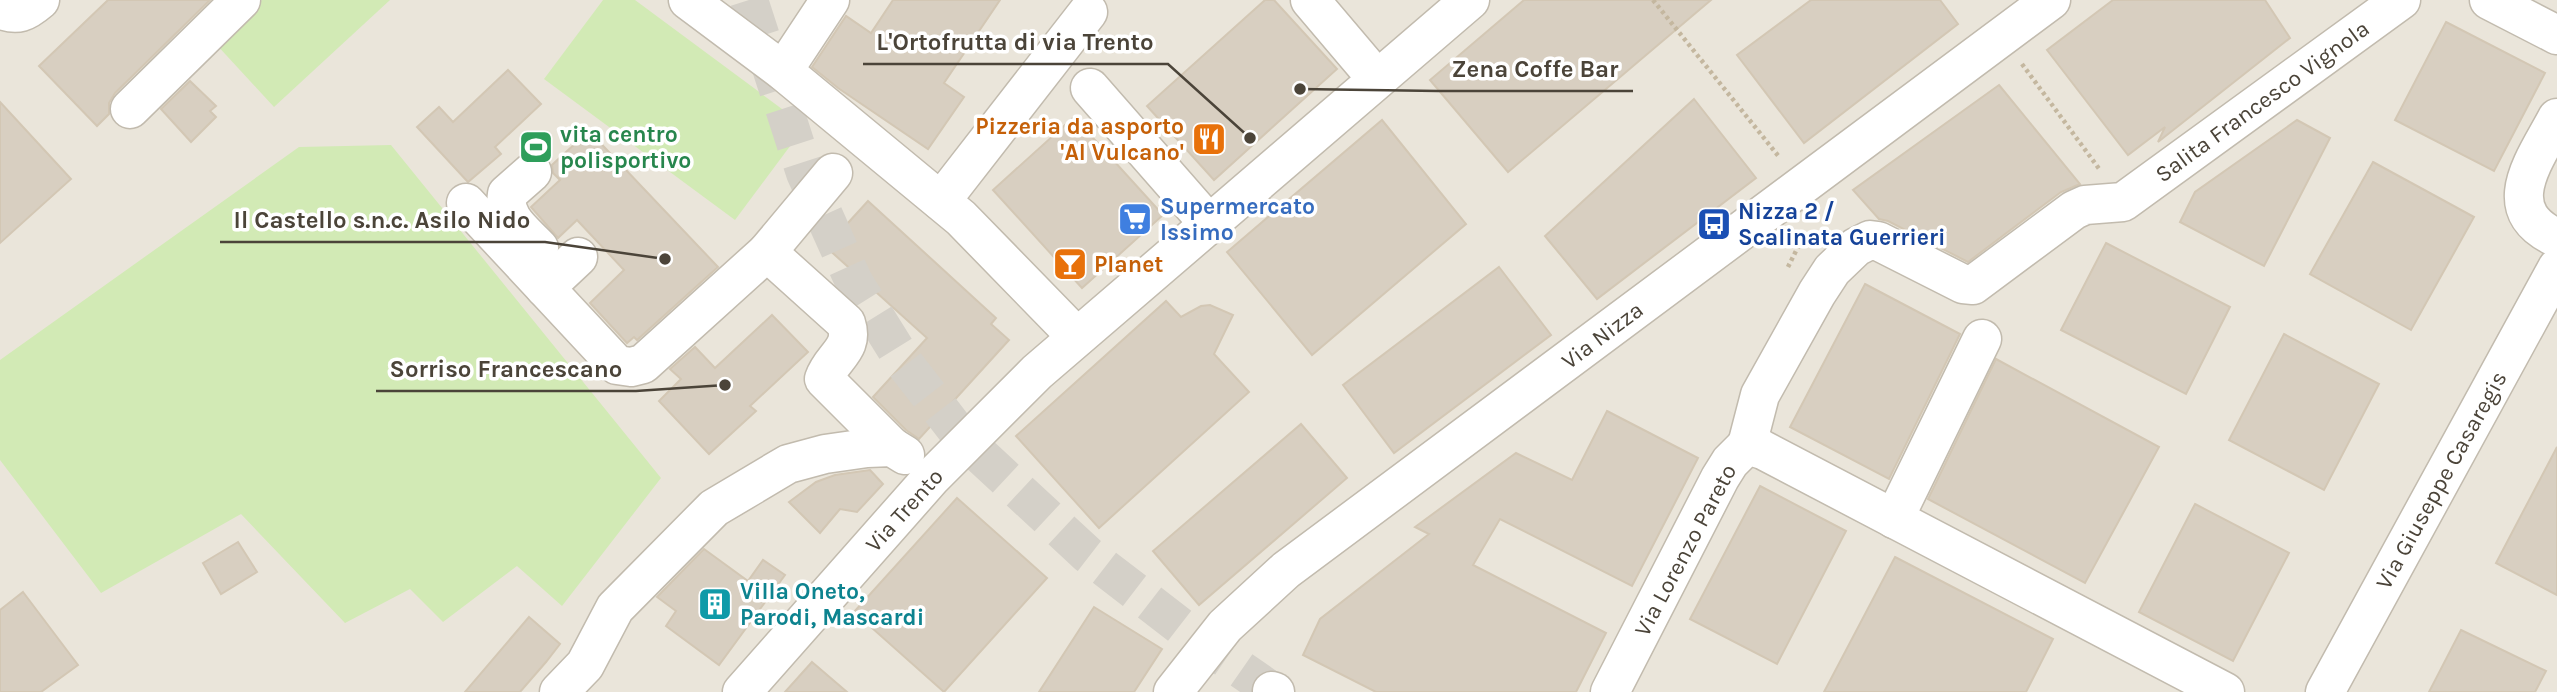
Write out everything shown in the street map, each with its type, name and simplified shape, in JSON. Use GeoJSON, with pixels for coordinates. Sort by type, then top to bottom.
{"type":"FeatureCollection","features":[{"type":"Feature","properties":{"kind":"street"},"geometry":{"type":"LineString","coordinates":[[0,9],[10,14],[20,14],[40,0]]}},
{"type":"Feature","properties":{"kind":"street"},"geometry":{"type":"LineString","coordinates":[[130,109],[242,0]]}},
{"type":"Feature","properties":{"kind":"street"},"geometry":{"type":"LineString","coordinates":[[783,71],[830,0]]}},
{"type":"Feature","properties":{"kind":"street"},"geometry":{"type":"LineString","coordinates":[[1310,0],[1377,79]]}},
{"type":"Feature","properties":{"kind":"street","name":"Via Trento"},"geometry":{"type":"LineString","coordinates":[[742,692],[932,477],[1037,372],[1470,0]]}},
{"type":"Feature","properties":{"kind":"street","name":"Via Nizza"},"geometry":{"type":"LineString","coordinates":[[1173,692],[1225,626],[1286,570],[2051,0]]}},
{"type":"Feature","properties":{"kind":"street","name":"Salita Francesco Vignola"},"geometry":{"type":"LineString","coordinates":[[1747,445],[1760,395],[1797,328],[1832,270],[1863,242],[1878,241],[1963,284],[1973,285],[2074,210],[2085,205],[2111,202],[2401,0]]}},
{"type":"Feature","properties":{"kind":"street"},"geometry":{"type":"LineString","coordinates":[[2489,0],[2557,35]]}},
{"type":"Feature","properties":{"kind":"street"},"geometry":{"type":"LineString","coordinates":[[702,4],[951,210],[1077,337]]}},
{"type":"Feature","properties":{"kind":"street"},"geometry":{"type":"LineString","coordinates":[[951,210],[1088,12]]}},
{"type":"Feature","properties":{"kind":"street"},"geometry":{"type":"LineString","coordinates":[[1090,88],[1210,225]]}},
{"type":"Feature","properties":{"kind":"street"},"geometry":{"type":"LineString","coordinates":[[2557,118],[2525,178],[2523,205],[2531,222],[2557,238]]}},
{"type":"Feature","properties":{"kind":"street"},"geometry":{"type":"LineString","coordinates":[[532,172],[507,194],[508,215],[562,273],[617,365],[631,367],[643,364],[767,252],[833,173]]}},
{"type":"Feature","properties":{"kind":"street"},"geometry":{"type":"LineString","coordinates":[[466,203],[562,273]]}},
{"type":"Feature","properties":{"kind":"street"},"geometry":{"type":"LineString","coordinates":[[767,252],[846,323],[850,335],[847,346],[828,366],[824,379],[892,447],[932,477]]}},
{"type":"Feature","properties":{"kind":"street","name":"Via Giuseppe Casaregis"},"geometry":{"type":"LineString","coordinates":[[2325,692],[2557,268]]}},
{"type":"Feature","properties":{"kind":"street"},"geometry":{"type":"LineString","coordinates":[[1894,519],[1982,339]]}},
{"type":"Feature","properties":{"kind":"street","name":"Via Lorenzo Pareto"},"geometry":{"type":"LineString","coordinates":[[1610,692],[1720,478],[1730,462],[1747,445],[1763,450],[2225,692]]}},
{"type":"Feature","properties":{"kind":"street"},"geometry":{"type":"LineString","coordinates":[[559,692],[584,665],[615,608],[714,508],[788,464],[825,454],[892,447]]}},
{"type":"Feature","properties":{"kind":"path"},"geometry":{"type":"LineString","coordinates":[[1653,0],[1785,164]]}},
{"type":"Feature","properties":{"kind":"path"},"geometry":{"type":"LineString","coordinates":[[2019,60],[2111,202]]}},
{"type":"Feature","properties":{"kind":"shaded area"},"geometry":{"type":"Polygon","coordinates":[[[0,0],[2557,0],[2557,692],[0,692],[0,0]]]}},
{"type":"Feature","properties":{"kind":"green space"},"geometry":{"type":"Polygon","coordinates":[[[262,0],[390,0],[274,107],[215,43],[262,0]]]}},
{"type":"Feature","properties":{"kind":"green space"},"geometry":{"type":"Polygon","coordinates":[[[603,0],[635,0],[805,126],[735,220],[544,79],[603,0]]]}},
{"type":"Feature","properties":{"kind":"green space"},"geometry":{"type":"Polygon","coordinates":[[[391,145],[661,478],[562,606],[517,566],[443,622],[410,589],[345,623],[241,514],[101,593],[0,460],[0,360],[299,147],[391,145]]]}},
{"type":"Feature","properties":{"kind":"building"},"geometry":{"type":"Polygon","coordinates":[[[108,0],[210,0],[115,93],[109,103],[109,114],[97,126],[39,66],[108,0]]]}},
{"type":"Feature","properties":{"kind":"building"},"geometry":{"type":"Polygon","coordinates":[[[893,0],[1000,0],[944,83],[964,97],[928,149],[838,88],[812,67],[846,16],[871,33],[893,0]]]}},
{"type":"Feature","properties":{"kind":"building"},"geometry":{"type":"Polygon","coordinates":[[[1265,0],[1274,0],[1337,69],[1214,180],[1147,106],[1265,0]]]}},
{"type":"Feature","properties":{"kind":"building"},"geometry":{"type":"Polygon","coordinates":[[[1524,0],[1711,0],[1508,172],[1430,80],[1524,0]]]}},
{"type":"Feature","properties":{"kind":"building"},"geometry":{"type":"Polygon","coordinates":[[[1811,0],[1940,0],[1958,24],[1804,143],[1737,55],[1811,0]]]}},
{"type":"Feature","properties":{"kind":"building"},"geometry":{"type":"Polygon","coordinates":[[[2113,0],[2265,0],[2290,38],[2158,142],[2165,127],[2128,155],[2047,50],[2113,0]]]}},
{"type":"Feature","properties":{"kind":"building"},"geometry":{"type":"Polygon","coordinates":[[[2446,22],[2545,73],[2494,171],[2395,120],[2446,22]]]}},
{"type":"Feature","properties":{"kind":"building"},"geometry":{"type":"Polygon","coordinates":[[[508,70],[541,104],[495,147],[501,154],[468,182],[417,127],[439,107],[453,122],[508,70]]]}},
{"type":"Feature","properties":{"kind":"building"},"geometry":{"type":"Polygon","coordinates":[[[190,81],[216,106],[210,111],[216,117],[191,142],[161,109],[190,81]]]}},
{"type":"Feature","properties":{"kind":"building"},"geometry":{"type":"Polygon","coordinates":[[[1999,85],[2080,184],[2061,192],[1968,262],[1888,221],[1879,219],[1853,190],[1999,85]]]}},
{"type":"Feature","properties":{"kind":"building"},"geometry":{"type":"Polygon","coordinates":[[[1694,99],[1756,178],[1597,299],[1545,236],[1694,99]]]}},
{"type":"Feature","properties":{"kind":"building"},"geometry":{"type":"Polygon","coordinates":[[[0,102],[71,179],[0,243],[0,102]]]}},
{"type":"Feature","properties":{"kind":"building"},"geometry":{"type":"Polygon","coordinates":[[[1074,117],[1163,215],[1082,288],[993,190],[1074,117]]]}},
{"type":"Feature","properties":{"kind":"building"},"geometry":{"type":"Polygon","coordinates":[[[1382,120],[1466,224],[1312,355],[1227,252],[1382,120]]]}},
{"type":"Feature","properties":{"kind":"building"},"geometry":{"type":"Polygon","coordinates":[[[2297,120],[2330,138],[2264,266],[2180,222],[2195,192],[2297,120]]]}},
{"type":"Feature","properties":{"kind":"building"},"geometry":{"type":"Polygon","coordinates":[[[589,131],[718,267],[637,340],[634,337],[627,343],[590,303],[624,270],[577,220],[558,238],[531,207],[560,180],[553,173],[552,165],[589,131]]]}},
{"type":"Feature","properties":{"kind":"building"},"geometry":{"type":"Polygon","coordinates":[[[2373,162],[2474,217],[2411,330],[2310,274],[2373,162]]]}},
{"type":"Feature","properties":{"kind":"building"},"geometry":{"type":"Polygon","coordinates":[[[868,201],[996,318],[991,324],[1009,340],[919,439],[906,430],[873,397],[927,338],[826,247],[868,201]]]}},
{"type":"Feature","properties":{"kind":"building"},"geometry":{"type":"Polygon","coordinates":[[[2106,243],[2230,307],[2186,394],[2061,330],[2106,243]]]}},
{"type":"Feature","properties":{"kind":"building"},"geometry":{"type":"Polygon","coordinates":[[[1499,267],[1551,335],[1394,453],[1343,385],[1499,267]]]}},
{"type":"Feature","properties":{"kind":"building"},"geometry":{"type":"Polygon","coordinates":[[[1865,284],[1960,334],[1889,479],[1790,427],[1865,284]]]}},
{"type":"Feature","properties":{"kind":"building"},"geometry":{"type":"Polygon","coordinates":[[[1166,301],[1181,317],[1201,306],[1210,305],[1233,315],[1214,354],[1249,392],[1099,528],[1016,436],[1166,301]]]}},
{"type":"Feature","properties":{"kind":"building"},"geometry":{"type":"Polygon","coordinates":[[[772,315],[808,352],[750,406],[756,411],[709,454],[659,401],[681,379],[670,369],[695,347],[715,368],[772,315]]]}},
{"type":"Feature","properties":{"kind":"building"},"geometry":{"type":"Polygon","coordinates":[[[2284,334],[2379,384],[2324,490],[2229,440],[2284,334]]]}},
{"type":"Feature","properties":{"kind":"building"},"geometry":{"type":"Polygon","coordinates":[[[1996,359],[2159,447],[2085,583],[1928,499],[1996,359]]]}},
{"type":"Feature","properties":{"kind":"building"},"geometry":{"type":"Polygon","coordinates":[[[1607,411],[1698,458],[1632,586],[1500,519],[1473,565],[1606,633],[1576,692],[1376,692],[1303,655],[1320,619],[1429,534],[1415,527],[1516,453],[1572,480],[1607,411]]]}},
{"type":"Feature","properties":{"kind":"building"},"geometry":{"type":"Polygon","coordinates":[[[1301,424],[1347,478],[1199,605],[1153,551],[1301,424]]]}},
{"type":"Feature","properties":{"kind":"building"},"geometry":{"type":"Polygon","coordinates":[[[2557,447],[2557,595],[2496,563],[2557,447]]]}},
{"type":"Feature","properties":{"kind":"building"},"geometry":{"type":"Polygon","coordinates":[[[870,470],[883,484],[857,512],[840,509],[820,533],[789,502],[816,482],[835,475],[870,470]]]}},
{"type":"Feature","properties":{"kind":"building"},"geometry":{"type":"Polygon","coordinates":[[[1760,486],[1846,531],[1777,664],[1690,619],[1760,486]]]}},
{"type":"Feature","properties":{"kind":"building"},"geometry":{"type":"Polygon","coordinates":[[[957,498],[1047,578],[944,692],[854,612],[957,498]]]}},
{"type":"Feature","properties":{"kind":"building"},"geometry":{"type":"Polygon","coordinates":[[[2195,504],[2289,553],[2233,661],[2139,612],[2195,504]]]}},
{"type":"Feature","properties":{"kind":"building"},"geometry":{"type":"Polygon","coordinates":[[[238,542],[257,572],[221,594],[203,563],[238,542]]]}},
{"type":"Feature","properties":{"kind":"building","name":"Villa Oneto, Parodi, Mascardi"},"geometry":{"type":"Polygon","coordinates":[[[704,549],[748,581],[763,560],[785,575],[719,665],[666,626],[676,611],[657,597],[704,549]]]}},
{"type":"Feature","properties":{"kind":"building"},"geometry":{"type":"Polygon","coordinates":[[[1895,557],[2053,639],[2026,692],[1824,692],[1895,557]]]}},
{"type":"Feature","properties":{"kind":"building"},"geometry":{"type":"Polygon","coordinates":[[[23,592],[78,665],[41,692],[0,692],[0,610],[23,592]]]}},
{"type":"Feature","properties":{"kind":"building"},"geometry":{"type":"Polygon","coordinates":[[[1094,607],[1162,649],[1134,692],[1039,692],[1094,607]]]}},
{"type":"Feature","properties":{"kind":"building"},"geometry":{"type":"Polygon","coordinates":[[[529,617],[560,644],[546,662],[520,692],[465,692],[529,617]]]}},
{"type":"Feature","properties":{"kind":"building"},"geometry":{"type":"Polygon","coordinates":[[[2461,630],[2546,671],[2535,692],[2429,692],[2461,630]]]}},
{"type":"Feature","properties":{"kind":"building"},"geometry":{"type":"Polygon","coordinates":[[[812,662],[847,692],[785,692],[812,662]]]}},
{"type":"Feature","properties":{"kind":"tunnel"},"geometry":{"type":"LineString","coordinates":[[749,0],[805,173],[854,282],[905,364],[963,439],[1088,555],[1193,636],[1272,691]]}},
{"type":"Feature","properties":{"kind":"place","name":"Zena Coffe Bar"},"geometry":{"type":"Point","coordinates":[1300,89]}},
{"type":"Feature","properties":{"kind":"place","name":"L'Ortofrutta di via Trento"},"geometry":{"type":"Point","coordinates":[1250,138]}},
{"type":"Feature","properties":{"kind":"place","name":"Pizzeria da asporto 'Al Vulcano'"},"geometry":{"type":"Point","coordinates":[1209,139]}},
{"type":"Feature","properties":{"kind":"place","name":"vita centro polisportivo"},"geometry":{"type":"Point","coordinates":[536,147]}},
{"type":"Feature","properties":{"kind":"place","name":"Supermercato Issimo"},"geometry":{"type":"Point","coordinates":[1135,219]}},
{"type":"Feature","properties":{"kind":"place","name":"Nizza 2 / Scalinata Guerrieri"},"geometry":{"type":"Point","coordinates":[1714,224]}},
{"type":"Feature","properties":{"kind":"place","name":"Il Castello s.n.c. Asilo Nido"},"geometry":{"type":"Point","coordinates":[665,259]}},
{"type":"Feature","properties":{"kind":"place","name":"Planet"},"geometry":{"type":"Point","coordinates":[1070,264]}},
{"type":"Feature","properties":{"kind":"place","name":"Sorriso Francescano"},"geometry":{"type":"Point","coordinates":[725,385]}},
{"type":"Feature","properties":{"kind":"place","name":"Villa Oneto, Parodi, Mascardi"},"geometry":{"type":"Point","coordinates":[715,604]}}]}
